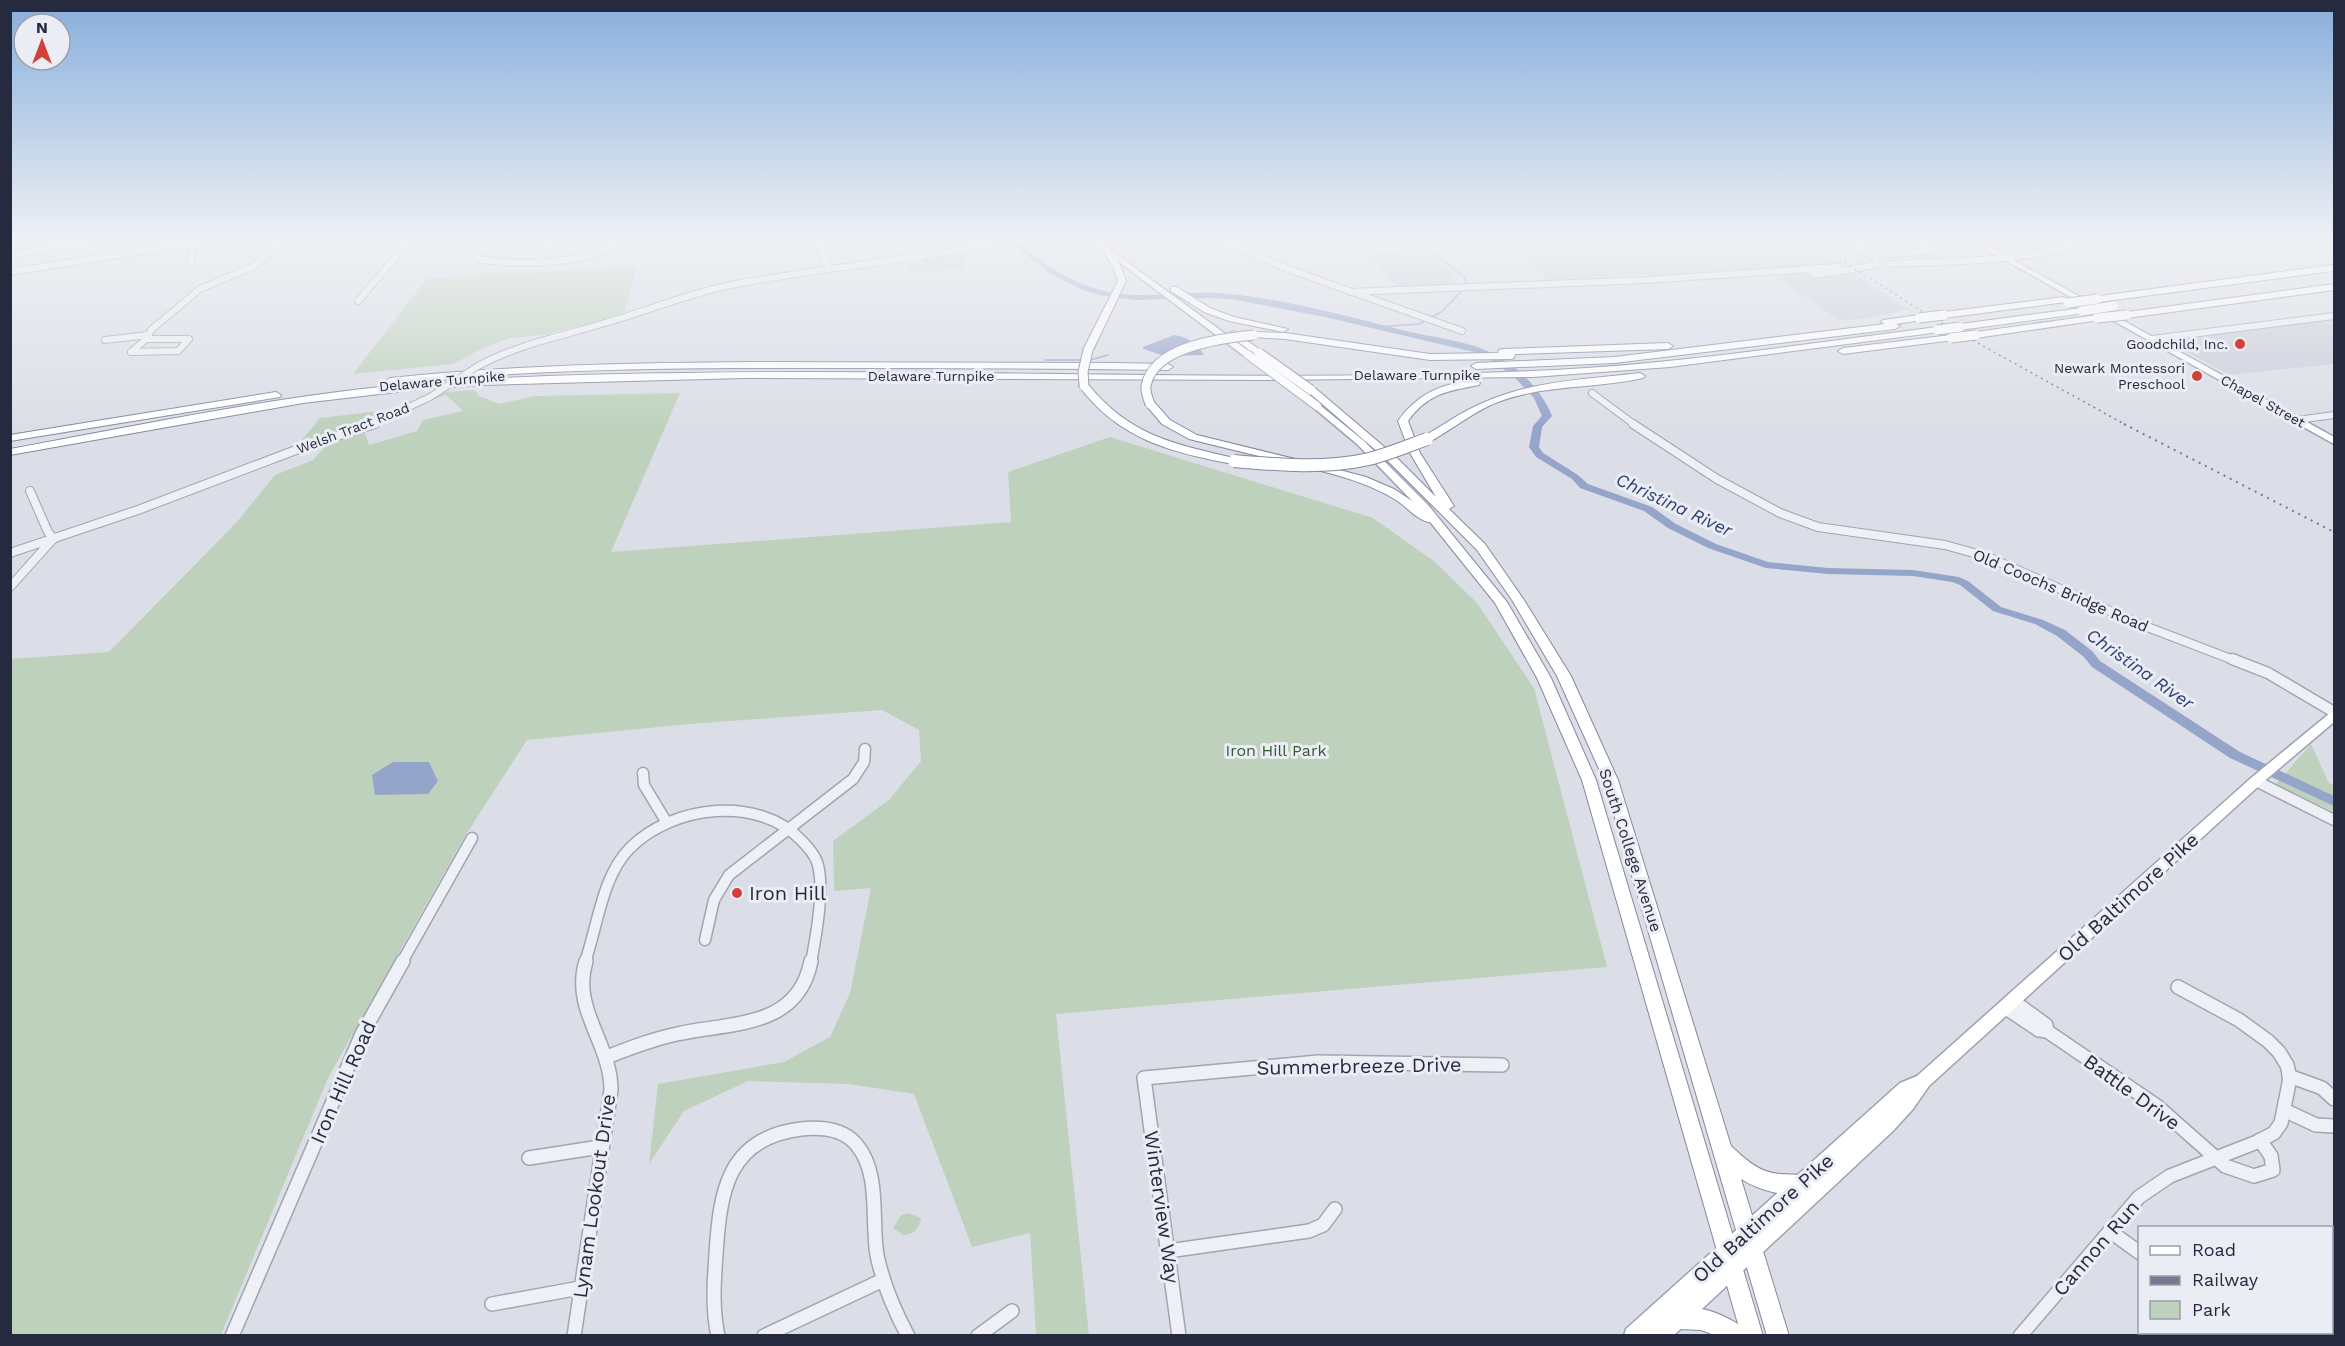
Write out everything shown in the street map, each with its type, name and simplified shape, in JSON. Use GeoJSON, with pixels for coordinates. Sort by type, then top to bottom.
{"type":"FeatureCollection","features":[{"type":"Feature","properties":{"kind":"highway"},"geometry":{"type":"LineString","coordinates":[[1112,303],[1088,351],[1083,372],[1084,386],[1105,412],[1134,433],[1190,452],[1234,461],[1275,464],[1369,459],[1427,439],[1493,400],[1537,380],[1951,338],[2217,303]]}},
{"type":"Feature","properties":{"kind":"highway"},"geometry":{"type":"LineString","coordinates":[[1194,303],[1232,319],[1404,352]]}},
{"type":"Feature","properties":{"kind":"highway","name":"Delaware Turnpike"},"geometry":{"type":"LineString","coordinates":[[10,438],[258,398],[415,378],[500,370],[701,365],[1487,366],[1518,357],[1614,360],[1680,353],[2053,303]]}},
{"type":"Feature","properties":{"kind":"highway"},"geometry":{"type":"LineString","coordinates":[[1481,547],[1443,500],[1415,453],[1403,421],[1411,408],[1427,396],[1450,386],[1578,378],[1707,363],[1730,357],[2137,303]]}},
{"type":"Feature","properties":{"kind":"highway"},"geometry":{"type":"LineString","coordinates":[[1462,552],[1410,501],[1376,484],[1342,472],[1235,449],[1193,437],[1166,422],[1150,404],[1146,386],[1154,370],[1171,355],[1212,340],[1254,335],[1285,336],[1453,357],[1518,357],[1683,345],[1923,320]]}},
{"type":"Feature","properties":{"kind":"highway","name":"South College Avenue"},"geometry":{"type":"LineString","coordinates":[[1233,334],[1311,390],[1361,438],[1391,458],[1481,547],[1518,600],[1564,676],[1611,780],[1723,1152],[1748,1244],[1778,1335]]}},
{"type":"Feature","properties":{"kind":"highway","name":"Delaware Turnpike"},"geometry":{"type":"LineString","coordinates":[[10,447],[328,392],[520,374],[649,370],[1167,367]]}},
{"type":"Feature","properties":{"kind":"highway","name":"Delaware Turnpike"},"geometry":{"type":"LineString","coordinates":[[10,452],[280,404],[385,390],[494,382],[640,377],[1496,375],[1537,380]]}},
{"type":"Feature","properties":{"kind":"highway","name":"Delaware Turnpike"},"geometry":{"type":"LineString","coordinates":[[10,459],[356,399],[494,382]]}},
{"type":"Feature","properties":{"kind":"highway","name":"South College Avenue"},"geometry":{"type":"LineString","coordinates":[[1425,507],[1501,602],[1544,678],[1589,780],[1752,1335]]}},
{"type":"Feature","properties":{"kind":"highway"},"geometry":{"type":"LineString","coordinates":[[1723,1152],[1749,1174],[1766,1183],[1803,1184]]}},
{"type":"Feature","properties":{"kind":"highway"},"geometry":{"type":"LineString","coordinates":[[1678,1318],[1709,1320],[1719,1323],[1736,1335]]}},
{"type":"Feature","properties":{"kind":"main road","name":"South College Avenue"},"geometry":{"type":"LineString","coordinates":[[1180,303],[1361,438],[1425,507]]}},
{"type":"Feature","properties":{"kind":"main road","name":"South College Avenue"},"geometry":{"type":"LineString","coordinates":[[1193,303],[1233,334]]}},
{"type":"Feature","properties":{"kind":"main road","name":"Chapel Street"},"geometry":{"type":"LineString","coordinates":[[2087,303],[2334,441]]}},
{"type":"Feature","properties":{"kind":"main road","name":"Old Baltimore Pike"},"geometry":{"type":"LineString","coordinates":[[1748,1244],[1803,1184],[1906,1088],[1923,1081],[2278,761],[2334,714]]}},
{"type":"Feature","properties":{"kind":"main road","name":"Old Baltimore Pike"},"geometry":{"type":"LineString","coordinates":[[1633,1335],[1730,1259],[1885,1126],[1916,1094],[1923,1081]]}},
{"type":"Feature","properties":{"kind":"main road","name":"Old Baltimore Pike"},"geometry":{"type":"LineString","coordinates":[[1658,1335],[1678,1318],[1730,1259]]}},
{"type":"Feature","properties":{"kind":"street"},"geometry":{"type":"LineString","coordinates":[[105,340],[147,337],[189,339],[178,351],[131,352],[147,337],[185,303]]}},
{"type":"Feature","properties":{"kind":"street","name":"Welsh Tract Road"},"geometry":{"type":"LineString","coordinates":[[10,553],[383,421],[430,397],[478,366],[516,349],[672,303]]}},
{"type":"Feature","properties":{"kind":"street"},"geometry":{"type":"LineString","coordinates":[[1381,303],[1462,331]]}},
{"type":"Feature","properties":{"kind":"street"},"geometry":{"type":"LineString","coordinates":[[2152,339],[2334,316]]}},
{"type":"Feature","properties":{"kind":"street","name":"Old Coochs Bridge Road"},"geometry":{"type":"LineString","coordinates":[[1592,393],[1644,432],[1717,479],[1802,522],[1851,532],[1945,545],[1988,557],[2137,623],[2268,673],[2334,714]]}},
{"type":"Feature","properties":{"kind":"street"},"geometry":{"type":"LineString","coordinates":[[2297,420],[2334,415]]}},
{"type":"Feature","properties":{"kind":"street"},"geometry":{"type":"LineString","coordinates":[[10,587],[54,538],[48,532],[30,491]]}},
{"type":"Feature","properties":{"kind":"street"},"geometry":{"type":"LineString","coordinates":[[705,940],[713,898],[724,880],[737,867],[853,779],[864,762],[865,749]]}},
{"type":"Feature","properties":{"kind":"street"},"geometry":{"type":"LineString","coordinates":[[643,773],[644,785],[667,823]]}},
{"type":"Feature","properties":{"kind":"street"},"geometry":{"type":"LineString","coordinates":[[2259,778],[2334,820]]}},
{"type":"Feature","properties":{"kind":"street","name":"Lynam Lookout Drive"},"geometry":{"type":"LineString","coordinates":[[574,1335],[610,1090],[607,1057],[590,1026],[583,999],[582,976],[614,871],[633,846],[667,823],[695,814],[732,811],[765,817],[790,828],[803,839],[818,864],[820,881],[809,972],[800,991],[783,1007],[752,1022],[674,1034],[607,1057]]}},
{"type":"Feature","properties":{"kind":"street","name":"Iron Hill Road"},"geometry":{"type":"LineString","coordinates":[[232,1335],[362,1034],[472,838]]}},
{"type":"Feature","properties":{"kind":"street","name":"Cannon Run"},"geometry":{"type":"LineString","coordinates":[[2020,1335],[2138,1198],[2170,1177],[2277,1132],[2286,1111],[2289,1076],[2288,1067],[2277,1048],[2258,1032],[2178,987]]}},
{"type":"Feature","properties":{"kind":"street","name":"Battle Drive"},"geometry":{"type":"LineString","coordinates":[[2009,1004],[2046,1025],[2047,1031],[2171,1116],[2214,1157]]}},
{"type":"Feature","properties":{"kind":"street","name":"Summerbreeze Drive"},"geometry":{"type":"LineString","coordinates":[[1144,1078],[1318,1062],[1502,1065]]}},
{"type":"Feature","properties":{"kind":"street"},"geometry":{"type":"LineString","coordinates":[[2289,1076],[2322,1088],[2334,1098]]}},
{"type":"Feature","properties":{"kind":"street","name":"Winterview Way"},"geometry":{"type":"LineString","coordinates":[[1144,1078],[1179,1335]]}},
{"type":"Feature","properties":{"kind":"street"},"geometry":{"type":"LineString","coordinates":[[2286,1111],[2314,1124],[2331,1128],[2334,1126]]}},
{"type":"Feature","properties":{"kind":"street"},"geometry":{"type":"LineString","coordinates":[[718,1335],[713,1304],[723,1192],[735,1165],[756,1145],[782,1132],[810,1128],[833,1130],[854,1142],[867,1160],[875,1239],[883,1280],[908,1335]]}},
{"type":"Feature","properties":{"kind":"street"},"geometry":{"type":"LineString","coordinates":[[2214,1157],[2246,1175],[2262,1177],[2273,1170],[2271,1156],[2260,1140]]}},
{"type":"Feature","properties":{"kind":"street"},"geometry":{"type":"LineString","coordinates":[[530,1158],[600,1146]]}},
{"type":"Feature","properties":{"kind":"street"},"geometry":{"type":"LineString","coordinates":[[1168,1251],[1309,1232],[1323,1225],[1335,1209]]}},
{"type":"Feature","properties":{"kind":"street"},"geometry":{"type":"LineString","coordinates":[[2111,1232],[2138,1252]]}},
{"type":"Feature","properties":{"kind":"street"},"geometry":{"type":"LineString","coordinates":[[764,1335],[883,1280]]}},
{"type":"Feature","properties":{"kind":"street"},"geometry":{"type":"LineString","coordinates":[[492,1304],[580,1288]]}},
{"type":"Feature","properties":{"kind":"street"},"geometry":{"type":"LineString","coordinates":[[978,1335],[1012,1311]]}},
{"type":"Feature","properties":{"kind":"shaded area"},"geometry":{"type":"Polygon","coordinates":[[[1814,303],[1898,303],[1908,309],[1863,319],[1839,320],[1814,303]]]}},
{"type":"Feature","properties":{"kind":"shaded area"},"geometry":{"type":"Polygon","coordinates":[[[2334,312],[2334,364],[2230,375],[2156,336],[2334,312]]]}},
{"type":"Feature","properties":{"kind":"green space"},"geometry":{"type":"Polygon","coordinates":[[[408,303],[627,303],[624,314],[543,335],[510,338],[485,347],[453,364],[353,374],[408,303]]]}},
{"type":"Feature","properties":{"kind":"green space","name":"Iron Hill Park"},"geometry":{"type":"Polygon","coordinates":[[[475,390],[479,396],[499,404],[534,396],[680,393],[611,552],[1011,522],[1008,472],[1110,437],[1373,518],[1435,562],[1477,603],[1534,688],[1607,967],[1056,1014],[1089,1335],[1036,1335],[1030,1233],[972,1247],[914,1094],[849,1084],[748,1081],[684,1111],[649,1164],[658,1084],[784,1062],[830,1037],[850,993],[871,888],[834,891],[833,841],[890,799],[921,761],[919,730],[882,710],[689,724],[527,740],[465,836],[328,1078],[221,1335],[11,1336],[11,659],[109,652],[236,523],[275,475],[313,460],[331,440],[365,433],[369,445],[417,431],[423,420],[463,411],[446,395],[297,446],[320,418],[404,408],[445,392],[475,390]]]}},
{"type":"Feature","properties":{"kind":"green space"},"geometry":{"type":"Polygon","coordinates":[[[2311,744],[2329,783],[2334,785],[2334,812],[2276,784],[2311,744]]]}},
{"type":"Feature","properties":{"kind":"green space"},"geometry":{"type":"Polygon","coordinates":[[[908,1213],[921,1218],[915,1231],[903,1235],[893,1228],[901,1215],[908,1213]]]}},
{"type":"Feature","properties":{"kind":"water"},"geometry":{"type":"Polygon","coordinates":[[[1174,335],[1191,341],[1204,355],[1165,356],[1143,349],[1143,347],[1174,335]]]}},
{"type":"Feature","properties":{"kind":"water"},"geometry":{"type":"Polygon","coordinates":[[[393,762],[429,762],[438,781],[428,794],[375,795],[372,775],[393,762]]]}},
{"type":"Feature","properties":{"kind":"waterway","name":"Christina River"},"geometry":{"type":"LineString","coordinates":[[1266,303],[1325,314],[1481,351],[1520,378],[1538,397],[1547,416],[1538,426],[1534,447],[1539,455],[1575,477],[1584,486],[1648,509],[1672,526],[1712,546],[1766,565],[1828,571],[1913,573],[1955,579],[1964,583],[1997,609],[2039,622],[2061,633],[2088,654],[2096,664],[2235,755],[2334,801]]}},
{"type":"Feature","properties":{"kind":"waterway"},"geometry":{"type":"LineString","coordinates":[[1431,318],[1450,303]]}},
{"type":"Feature","properties":{"kind":"waterway"},"geometry":{"type":"LineString","coordinates":[[1377,327],[1419,324],[1426,320]]}},
{"type":"Feature","properties":{"kind":"waterway"},"geometry":{"type":"LineString","coordinates":[[1090,360],[1108,355]]}},
{"type":"Feature","properties":{"kind":"waterway"},"geometry":{"type":"LineString","coordinates":[[1045,360],[1081,360]]}},
{"type":"Feature","properties":{"kind":"railway"},"geometry":{"type":"LineString","coordinates":[[1909,303],[2126,425]]}},
{"type":"Feature","properties":{"kind":"railway"},"geometry":{"type":"LineString","coordinates":[[2124,424],[2334,532]]}},
{"type":"Feature","properties":{"kind":"place","name":"Goodchild, Inc."},"geometry":{"type":"Point","coordinates":[2240,344]}},
{"type":"Feature","properties":{"kind":"place","name":"Newark Montessori Preschool"},"geometry":{"type":"Point","coordinates":[2197,376]}},
{"type":"Feature","properties":{"kind":"place","name":"Iron Hill"},"geometry":{"type":"Point","coordinates":[737,893]}}]}
